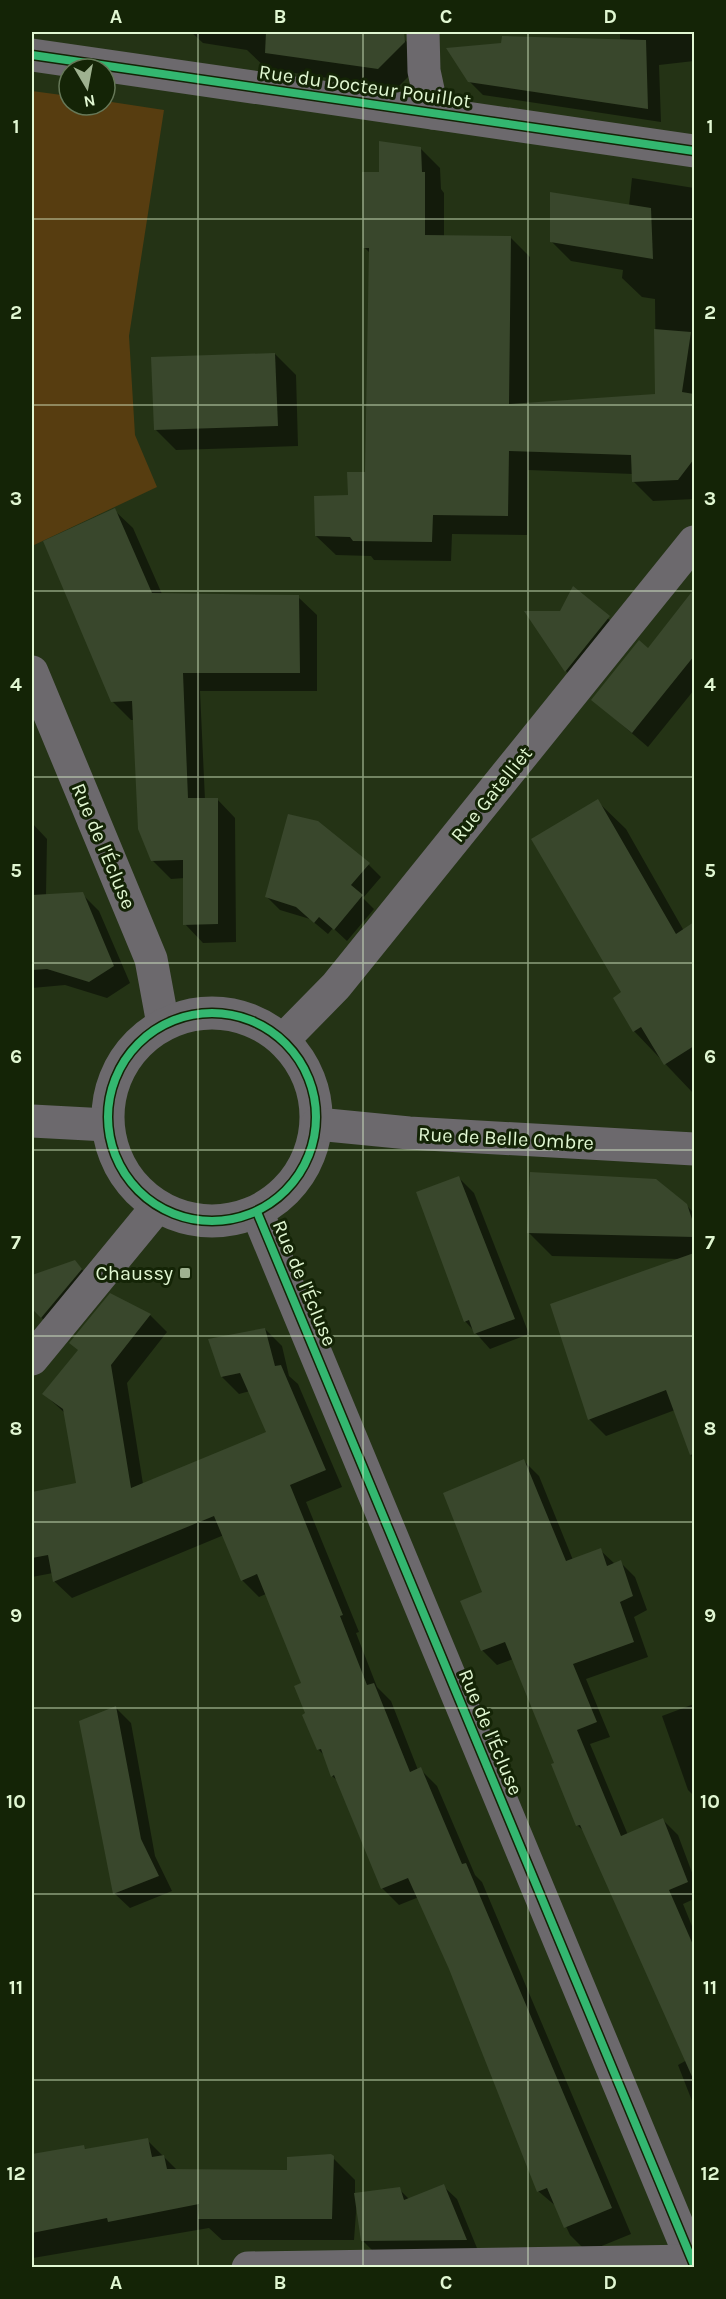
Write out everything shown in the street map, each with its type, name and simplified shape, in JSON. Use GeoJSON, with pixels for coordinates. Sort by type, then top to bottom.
{"type":"FeatureCollection","features":[{"type":"Feature","properties":{"kind":"street"},"geometry":{"type":"LineString","coordinates":[[423,32],[424,71],[433,112]]}},
{"type":"Feature","properties":{"kind":"street","name":"Rue du Docteur Pouillot"},"geometry":{"type":"LineString","coordinates":[[32,55],[694,151]]}},
{"type":"Feature","properties":{"kind":"street","name":"Rue Gatelliet"},"geometry":{"type":"LineString","coordinates":[[283,1040],[336,987],[694,542]]}},
{"type":"Feature","properties":{"kind":"street","name":"Rue de l'Écluse"},"geometry":{"type":"LineString","coordinates":[[32,672],[151,959],[163,1024]]}},
{"type":"Feature","properties":{"kind":"street"},"geometry":{"type":"LineString","coordinates":[[226,1013],[256,1022],[283,1040],[303,1064],[314,1093],[317,1124],[312,1151],[299,1177],[280,1197],[257,1212],[224,1222],[189,1220],[157,1207],[132,1185],[115,1157],[107,1125],[110,1095],[120,1066],[139,1042],[163,1024],[194,1015],[226,1013]]}},
{"type":"Feature","properties":{"kind":"street"},"geometry":{"type":"LineString","coordinates":[[32,1122],[107,1125]]}},
{"type":"Feature","properties":{"kind":"street","name":"Rue de Belle Ombre"},"geometry":{"type":"LineString","coordinates":[[317,1124],[409,1132],[694,1149]]}},
{"type":"Feature","properties":{"kind":"street"},"geometry":{"type":"LineString","coordinates":[[32,1359],[157,1207]]}},
{"type":"Feature","properties":{"kind":"street","name":"Rue de l'Écluse"},"geometry":{"type":"LineString","coordinates":[[257,1212],[694,2262]]}},
{"type":"Feature","properties":{"kind":"street"},"geometry":{"type":"LineString","coordinates":[[248,2268],[694,2262]]}},
{"type":"Feature","properties":{"kind":"shaded area"},"geometry":{"type":"Polygon","coordinates":[[[32,91],[57,94],[57,117],[117,117],[117,103],[164,110],[129,336],[135,435],[157,487],[32,546],[32,91]]]}},
{"type":"Feature","properties":{"kind":"building"},"geometry":{"type":"Polygon","coordinates":[[[266,32],[404,32],[405,42],[378,69],[265,53],[266,32]]]}},
{"type":"Feature","properties":{"kind":"building"},"geometry":{"type":"Polygon","coordinates":[[[502,36],[646,40],[648,109],[468,82],[446,48],[501,43],[502,36]]]}},
{"type":"Feature","properties":{"kind":"building"},"geometry":{"type":"Polygon","coordinates":[[[379,141],[421,147],[422,172],[425,172],[425,235],[511,236],[509,404],[655,394],[654,329],[691,332],[682,392],[694,394],[694,459],[678,480],[632,482],[631,455],[509,451],[508,516],[433,515],[432,542],[353,541],[350,537],[315,536],[314,496],[348,495],[347,472],[365,472],[369,248],[363,248],[362,172],[379,172],[379,141]]]}},
{"type":"Feature","properties":{"kind":"building"},"geometry":{"type":"Polygon","coordinates":[[[550,192],[651,208],[653,259],[550,242],[550,192]]]}},
{"type":"Feature","properties":{"kind":"building"},"geometry":{"type":"Polygon","coordinates":[[[275,353],[278,426],[154,430],[151,357],[275,353]]]}},
{"type":"Feature","properties":{"kind":"building"},"geometry":{"type":"Polygon","coordinates":[[[115,508],[152,593],[299,595],[300,673],[183,673],[188,798],[218,798],[218,924],[183,925],[183,860],[151,861],[138,829],[132,701],[111,702],[43,541],[115,508]]]}},
{"type":"Feature","properties":{"kind":"building"},"geometry":{"type":"Polygon","coordinates":[[[573,586],[610,616],[565,672],[524,611],[560,611],[573,586]]]}},
{"type":"Feature","properties":{"kind":"building"},"geometry":{"type":"Polygon","coordinates":[[[694,589],[694,656],[632,733],[591,700],[639,640],[648,648],[694,589]]]}},
{"type":"Feature","properties":{"kind":"building"},"geometry":{"type":"Polygon","coordinates":[[[598,799],[676,934],[694,922],[694,1046],[664,1065],[641,1027],[633,1032],[613,998],[621,992],[531,839],[598,799]]]}},
{"type":"Feature","properties":{"kind":"building"},"geometry":{"type":"Polygon","coordinates":[[[288,814],[318,821],[370,863],[351,885],[363,895],[334,930],[319,917],[314,923],[296,907],[265,897],[288,814]]]}},
{"type":"Feature","properties":{"kind":"building"},"geometry":{"type":"Polygon","coordinates":[[[83,892],[114,966],[89,982],[47,969],[32,970],[32,895],[83,892]]]}},
{"type":"Feature","properties":{"kind":"building"},"geometry":{"type":"Polygon","coordinates":[[[530,1172],[656,1179],[687,1204],[694,1225],[694,1237],[527,1233],[530,1172]]]}},
{"type":"Feature","properties":{"kind":"building"},"geometry":{"type":"Polygon","coordinates":[[[459,1176],[515,1319],[474,1334],[469,1320],[464,1322],[416,1192],[459,1176]]]}},
{"type":"Feature","properties":{"kind":"building"},"geometry":{"type":"Polygon","coordinates":[[[694,1253],[694,1454],[690,1455],[666,1390],[588,1420],[550,1304],[694,1253]]]}},
{"type":"Feature","properties":{"kind":"building"},"geometry":{"type":"Polygon","coordinates":[[[75,1260],[82,1269],[41,1318],[32,1309],[32,1275],[75,1260]]]}},
{"type":"Feature","properties":{"kind":"building"},"geometry":{"type":"Polygon","coordinates":[[[110,1293],[151,1314],[111,1365],[131,1488],[266,1432],[240,1373],[221,1377],[208,1339],[265,1328],[275,1366],[281,1365],[326,1470],[290,1485],[343,1615],[340,1616],[367,1685],[374,1683],[410,1772],[421,1767],[462,1864],[466,1863],[612,2208],[564,2228],[547,2188],[537,2192],[449,1969],[408,1878],[381,1889],[334,1775],[331,1777],[321,1749],[317,1750],[302,1715],[305,1713],[294,1686],[301,1683],[257,1574],[241,1581],[214,1516],[53,1582],[48,1555],[32,1558],[32,1492],[76,1483],[63,1409],[42,1394],[78,1350],[69,1343],[110,1293]]]}},
{"type":"Feature","properties":{"kind":"building"},"geometry":{"type":"Polygon","coordinates":[[[524,1459],[566,1561],[601,1548],[607,1566],[621,1560],[633,1596],[620,1602],[634,1642],[573,1664],[597,1722],[577,1730],[621,1836],[663,1818],[688,1882],[669,1890],[694,1947],[694,2081],[580,1825],[576,1826],[551,1764],[554,1763],[505,1642],[481,1651],[460,1601],[482,1592],[443,1493],[524,1459]]]}},
{"type":"Feature","properties":{"kind":"building"},"geometry":{"type":"Polygon","coordinates":[[[116,1706],[141,1839],[159,1876],[113,1894],[79,1721],[116,1706]]]}},
{"type":"Feature","properties":{"kind":"building"},"geometry":{"type":"Polygon","coordinates":[[[148,2138],[152,2157],[164,2155],[167,2169],[287,2170],[287,2157],[331,2154],[334,2156],[332,2219],[198,2219],[199,2204],[108,2222],[107,2218],[32,2233],[32,2154],[84,2145],[85,2149],[148,2138]]]}},
{"type":"Feature","properties":{"kind":"building"},"geometry":{"type":"Polygon","coordinates":[[[444,2184],[467,2240],[361,2241],[354,2193],[400,2187],[404,2200],[444,2184]]]}},
{"type":"Feature","properties":{"kind":"cycle path"},"geometry":{"type":"LineString","coordinates":[[32,55],[694,151]]}},
{"type":"Feature","properties":{"kind":"cycle path"},"geometry":{"type":"LineString","coordinates":[[202,1013],[222,1013],[242,1017],[261,1025],[286,1043],[299,1059],[308,1077],[316,1107],[316,1117],[312,1147],[308,1157],[299,1175],[286,1191],[270,1204],[242,1217],[222,1221],[202,1221],[182,1217],[163,1209],[146,1198],[131,1183],[112,1147],[108,1127],[108,1107],[112,1087],[120,1068],[131,1051],[146,1036],[182,1017],[202,1013]]}},
{"type":"Feature","properties":{"kind":"cycle path"},"geometry":{"type":"LineString","coordinates":[[257,1212],[694,2265]]}},
{"type":"Feature","properties":{"kind":"place","name":"Chaussy"},"geometry":{"type":"Point","coordinates":[185,1273]}}]}
